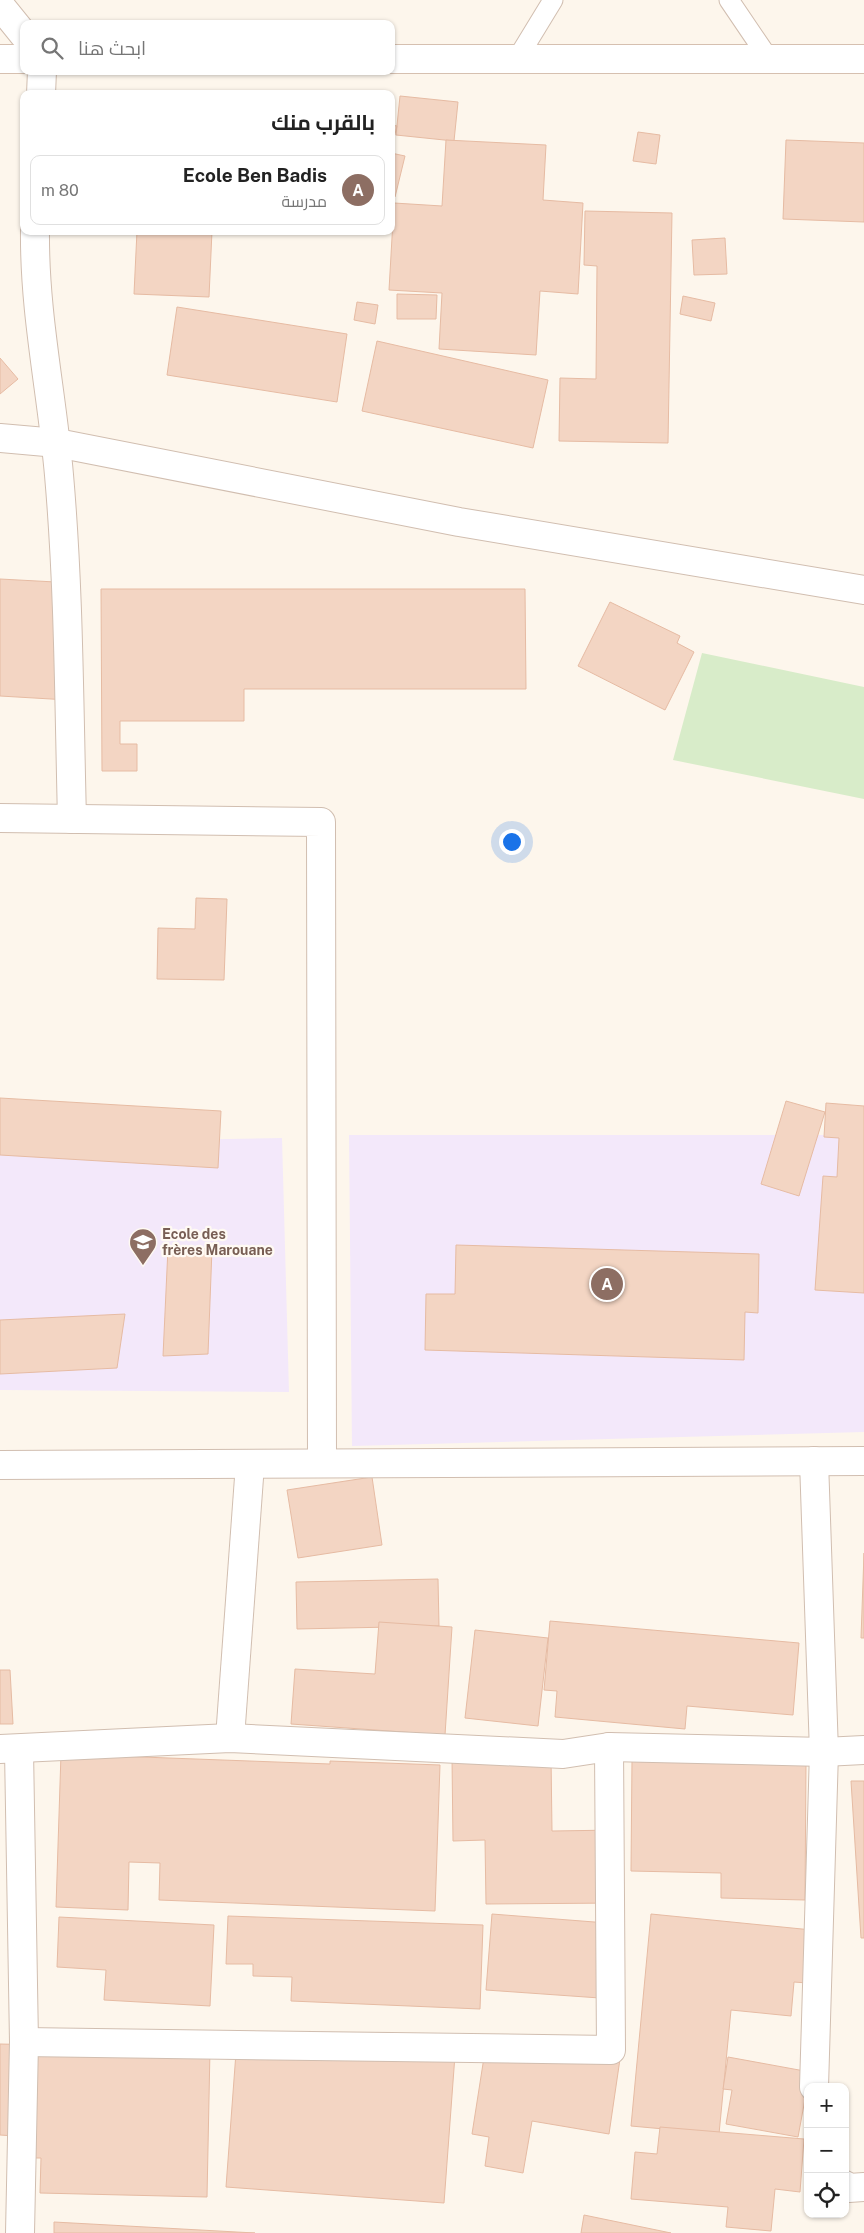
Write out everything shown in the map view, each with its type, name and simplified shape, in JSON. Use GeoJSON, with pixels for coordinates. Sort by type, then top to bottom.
{"type":"FeatureCollection","features":[{"type":"Feature","properties":{"kind":"street"},"geometry":{"type":"LineString","coordinates":[[0,8],[3,9],[20,30]]}},
{"type":"Feature","properties":{"kind":"street"},"geometry":{"type":"LineString","coordinates":[[0,59],[20,59]]}},
{"type":"Feature","properties":{"kind":"street"},"geometry":{"type":"LineString","coordinates":[[395,59],[864,59]]}},
{"type":"Feature","properties":{"kind":"street"},"geometry":{"type":"LineString","coordinates":[[40,90],[42,75]]}},
{"type":"Feature","properties":{"kind":"street"},"geometry":{"type":"LineString","coordinates":[[35,235],[34,274],[57,443],[64,537],[72,819]]}},
{"type":"Feature","properties":{"kind":"street"},"geometry":{"type":"LineString","coordinates":[[0,438],[57,443],[459,522],[864,590]]}},
{"type":"Feature","properties":{"kind":"street"},"geometry":{"type":"LineString","coordinates":[[0,818],[321,822],[322,1463]]}},
{"type":"Feature","properties":{"kind":"street"},"geometry":{"type":"LineString","coordinates":[[814,1461],[824,1752],[814,2083]]}},
{"type":"Feature","properties":{"kind":"street"},"geometry":{"type":"LineString","coordinates":[[0,1465],[864,1461]]}},
{"type":"Feature","properties":{"kind":"street"},"geometry":{"type":"LineString","coordinates":[[230,1738],[250,1464]]}},
{"type":"Feature","properties":{"kind":"street"},"geometry":{"type":"LineString","coordinates":[[20,2233],[24,2042],[10,1750],[230,1738],[563,1754],[609,1747],[824,1752],[864,1750]]}},
{"type":"Feature","properties":{"kind":"street"},"geometry":{"type":"LineString","coordinates":[[24,2042],[612,2050],[609,1747]]}},
{"type":"Feature","properties":{"kind":"street"},"geometry":{"type":"LineString","coordinates":[[849,2188],[864,2187]]}},
{"type":"Feature","properties":{"kind":"lane"},"geometry":{"type":"LineString","coordinates":[[518,59],[553,0]]}},
{"type":"Feature","properties":{"kind":"lane"},"geometry":{"type":"LineString","coordinates":[[729,0],[769,59]]}},
{"type":"Feature","properties":{"kind":"shaded area"},"geometry":{"type":"Polygon","coordinates":[[[349,1135],[864,1135],[864,1432],[352,1446],[349,1135]]]}},
{"type":"Feature","properties":{"kind":"shaded area","name":"Ecole des frères Marouane"},"geometry":{"type":"Polygon","coordinates":[[[282,1138],[289,1392],[0,1390],[0,1143],[282,1138]]]}},
{"type":"Feature","properties":{"kind":"green space"},"geometry":{"type":"Polygon","coordinates":[[[702,653],[864,687],[864,799],[673,760],[702,653]]]}},
{"type":"Feature","properties":{"kind":"building"},"geometry":{"type":"Polygon","coordinates":[[[400,96],[458,102],[454,141],[396,135],[400,96]]]}},
{"type":"Feature","properties":{"kind":"building"},"geometry":{"type":"Polygon","coordinates":[[[638,132],[660,135],[656,164],[633,161],[638,132]]]}},
{"type":"Feature","properties":{"kind":"building"},"geometry":{"type":"Polygon","coordinates":[[[446,140],[546,145],[543,200],[583,203],[578,294],[540,291],[536,355],[439,349],[442,293],[389,290],[392,235],[395,235],[395,203],[442,206],[446,140]]]}},
{"type":"Feature","properties":{"kind":"building"},"geometry":{"type":"Polygon","coordinates":[[[786,140],[864,143],[864,222],[783,219],[786,140]]]}},
{"type":"Feature","properties":{"kind":"building"},"geometry":{"type":"Polygon","coordinates":[[[395,154],[405,156],[395,197],[395,154]]]}},
{"type":"Feature","properties":{"kind":"building"},"geometry":{"type":"Polygon","coordinates":[[[585,211],[672,213],[668,443],[559,441],[560,378],[596,379],[597,266],[584,265],[585,211]]]}},
{"type":"Feature","properties":{"kind":"building"},"geometry":{"type":"Polygon","coordinates":[[[137,235],[212,235],[209,297],[134,294],[137,235]]]}},
{"type":"Feature","properties":{"kind":"building"},"geometry":{"type":"Polygon","coordinates":[[[725,238],[727,274],[694,275],[692,240],[725,238]]]}},
{"type":"Feature","properties":{"kind":"building"},"geometry":{"type":"Polygon","coordinates":[[[397,294],[437,295],[436,319],[397,319],[397,294]]]}},
{"type":"Feature","properties":{"kind":"building"},"geometry":{"type":"Polygon","coordinates":[[[683,296],[715,303],[711,321],[680,314],[683,296]]]}},
{"type":"Feature","properties":{"kind":"building"},"geometry":{"type":"Polygon","coordinates":[[[357,302],[378,305],[375,324],[354,320],[357,302]]]}},
{"type":"Feature","properties":{"kind":"building"},"geometry":{"type":"Polygon","coordinates":[[[177,307],[347,334],[337,402],[167,375],[177,307]]]}},
{"type":"Feature","properties":{"kind":"building"},"geometry":{"type":"Polygon","coordinates":[[[377,341],[548,380],[533,448],[362,411],[377,341]]]}},
{"type":"Feature","properties":{"kind":"building"},"geometry":{"type":"Polygon","coordinates":[[[0,358],[18,379],[0,394],[0,358]]]}},
{"type":"Feature","properties":{"kind":"building"},"geometry":{"type":"Polygon","coordinates":[[[0,579],[74,583],[68,700],[0,696],[0,579]]]}},
{"type":"Feature","properties":{"kind":"building"},"geometry":{"type":"Polygon","coordinates":[[[101,589],[525,589],[526,689],[244,689],[244,721],[120,721],[120,744],[137,744],[137,771],[102,771],[101,589]]]}},
{"type":"Feature","properties":{"kind":"building"},"geometry":{"type":"Polygon","coordinates":[[[610,602],[680,636],[677,643],[694,652],[665,710],[578,666],[610,602]]]}},
{"type":"Feature","properties":{"kind":"building"},"geometry":{"type":"Polygon","coordinates":[[[196,898],[227,899],[224,980],[157,979],[158,928],[195,929],[196,898]]]}},
{"type":"Feature","properties":{"kind":"building"},"geometry":{"type":"Polygon","coordinates":[[[0,1098],[221,1111],[218,1168],[0,1155],[0,1098]]]}},
{"type":"Feature","properties":{"kind":"building"},"geometry":{"type":"Polygon","coordinates":[[[786,1101],[825,1112],[799,1196],[761,1184],[786,1101]]]}},
{"type":"Feature","properties":{"kind":"building"},"geometry":{"type":"Polygon","coordinates":[[[826,1103],[864,1106],[864,1293],[815,1290],[823,1176],[837,1177],[839,1138],[824,1137],[826,1103]]]}},
{"type":"Feature","properties":{"kind":"building"},"geometry":{"type":"Polygon","coordinates":[[[456,1245],[759,1254],[758,1313],[745,1312],[744,1360],[425,1350],[426,1294],[455,1294],[456,1245]]]}},
{"type":"Feature","properties":{"kind":"building"},"geometry":{"type":"Polygon","coordinates":[[[168,1248],[212,1249],[208,1354],[163,1356],[168,1248]]]}},
{"type":"Feature","properties":{"kind":"building"},"geometry":{"type":"Polygon","coordinates":[[[125,1314],[117,1368],[0,1374],[0,1320],[125,1314]]]}},
{"type":"Feature","properties":{"kind":"building"},"geometry":{"type":"Polygon","coordinates":[[[372,1477],[382,1545],[298,1558],[287,1490],[372,1477]]]}},
{"type":"Feature","properties":{"kind":"building"},"geometry":{"type":"Polygon","coordinates":[[[864,1553],[864,1638],[861,1638],[864,1553]]]}},
{"type":"Feature","properties":{"kind":"building"},"geometry":{"type":"Polygon","coordinates":[[[438,1579],[439,1626],[297,1629],[296,1582],[438,1579]]]}},
{"type":"Feature","properties":{"kind":"building"},"geometry":{"type":"Polygon","coordinates":[[[550,1621],[799,1643],[793,1715],[687,1706],[685,1729],[555,1717],[557,1691],[544,1690],[550,1621]]]}},
{"type":"Feature","properties":{"kind":"building"},"geometry":{"type":"Polygon","coordinates":[[[379,1622],[452,1627],[445,1735],[291,1724],[295,1669],[375,1674],[379,1622]]]}},
{"type":"Feature","properties":{"kind":"building"},"geometry":{"type":"Polygon","coordinates":[[[475,1630],[548,1638],[538,1726],[465,1718],[475,1630]]]}},
{"type":"Feature","properties":{"kind":"building"},"geometry":{"type":"Polygon","coordinates":[[[0,1670],[10,1670],[13,1724],[0,1724],[0,1670]]]}},
{"type":"Feature","properties":{"kind":"building"},"geometry":{"type":"Polygon","coordinates":[[[61,1754],[330,1764],[330,1761],[440,1765],[435,1911],[159,1900],[160,1863],[129,1862],[128,1910],[56,1907],[61,1754]]]}},
{"type":"Feature","properties":{"kind":"building"},"geometry":{"type":"Polygon","coordinates":[[[551,1756],[552,1831],[617,1830],[618,1903],[486,1904],[485,1840],[453,1841],[452,1758],[551,1756]]]}},
{"type":"Feature","properties":{"kind":"building"},"geometry":{"type":"Polygon","coordinates":[[[632,1760],[806,1763],[805,1900],[721,1898],[721,1873],[631,1871],[632,1760]]]}},
{"type":"Feature","properties":{"kind":"building"},"geometry":{"type":"Polygon","coordinates":[[[851,1781],[864,1781],[864,1938],[861,1938],[851,1781]]]}},
{"type":"Feature","properties":{"kind":"building"},"geometry":{"type":"Polygon","coordinates":[[[492,1914],[620,1924],[614,1999],[486,1990],[492,1914]]]}},
{"type":"Feature","properties":{"kind":"building"},"geometry":{"type":"Polygon","coordinates":[[[651,1914],[812,1930],[807,1983],[794,1982],[791,2016],[731,2010],[719,2134],[631,2126],[651,1914]]]}},
{"type":"Feature","properties":{"kind":"building"},"geometry":{"type":"Polygon","coordinates":[[[228,1916],[483,1925],[480,2009],[291,2001],[292,1977],[253,1976],[253,1964],[226,1964],[228,1916]]]}},
{"type":"Feature","properties":{"kind":"building"},"geometry":{"type":"Polygon","coordinates":[[[59,1917],[214,1925],[210,2006],[104,2000],[106,1970],[57,1967],[59,1917]]]}},
{"type":"Feature","properties":{"kind":"building"},"geometry":{"type":"Polygon","coordinates":[[[487,2038],[620,2059],[609,2134],[532,2121],[523,2173],[485,2166],[489,2137],[472,2134],[487,2038]]]}},
{"type":"Feature","properties":{"kind":"building"},"geometry":{"type":"Polygon","coordinates":[[[237,2039],[455,2055],[444,2203],[226,2187],[237,2039]]]}},
{"type":"Feature","properties":{"kind":"building"},"geometry":{"type":"Polygon","coordinates":[[[0,2044],[210,2049],[207,2197],[40,2193],[41,2158],[14,2158],[15,2136],[0,2135],[0,2044]]]}},
{"type":"Feature","properties":{"kind":"building"},"geometry":{"type":"Polygon","coordinates":[[[728,2057],[810,2072],[808,2083],[804,2083],[804,2104],[798,2137],[726,2124],[732,2090],[723,2089],[728,2057]]]}},
{"type":"Feature","properties":{"kind":"building"},"geometry":{"type":"Polygon","coordinates":[[[660,2127],[804,2139],[800,2192],[775,2189],[771,2231],[726,2227],[728,2207],[631,2199],[635,2152],[657,2154],[660,2127]]]}},
{"type":"Feature","properties":{"kind":"building"},"geometry":{"type":"Polygon","coordinates":[[[584,2215],[671,2233],[581,2233],[584,2215]]]}},
{"type":"Feature","properties":{"kind":"building"},"geometry":{"type":"Polygon","coordinates":[[[54,2222],[255,2233],[54,2233],[54,2222]]]}},
{"type":"Feature","properties":{"kind":"place","name":"Ecole des frères Marouane"},"geometry":{"type":"Point","coordinates":[143,1266]}},
{"type":"Feature","properties":{"kind":"place","name":"Ecole Ben Badis"},"geometry":{"type":"Point","coordinates":[607,1284]}}]}
